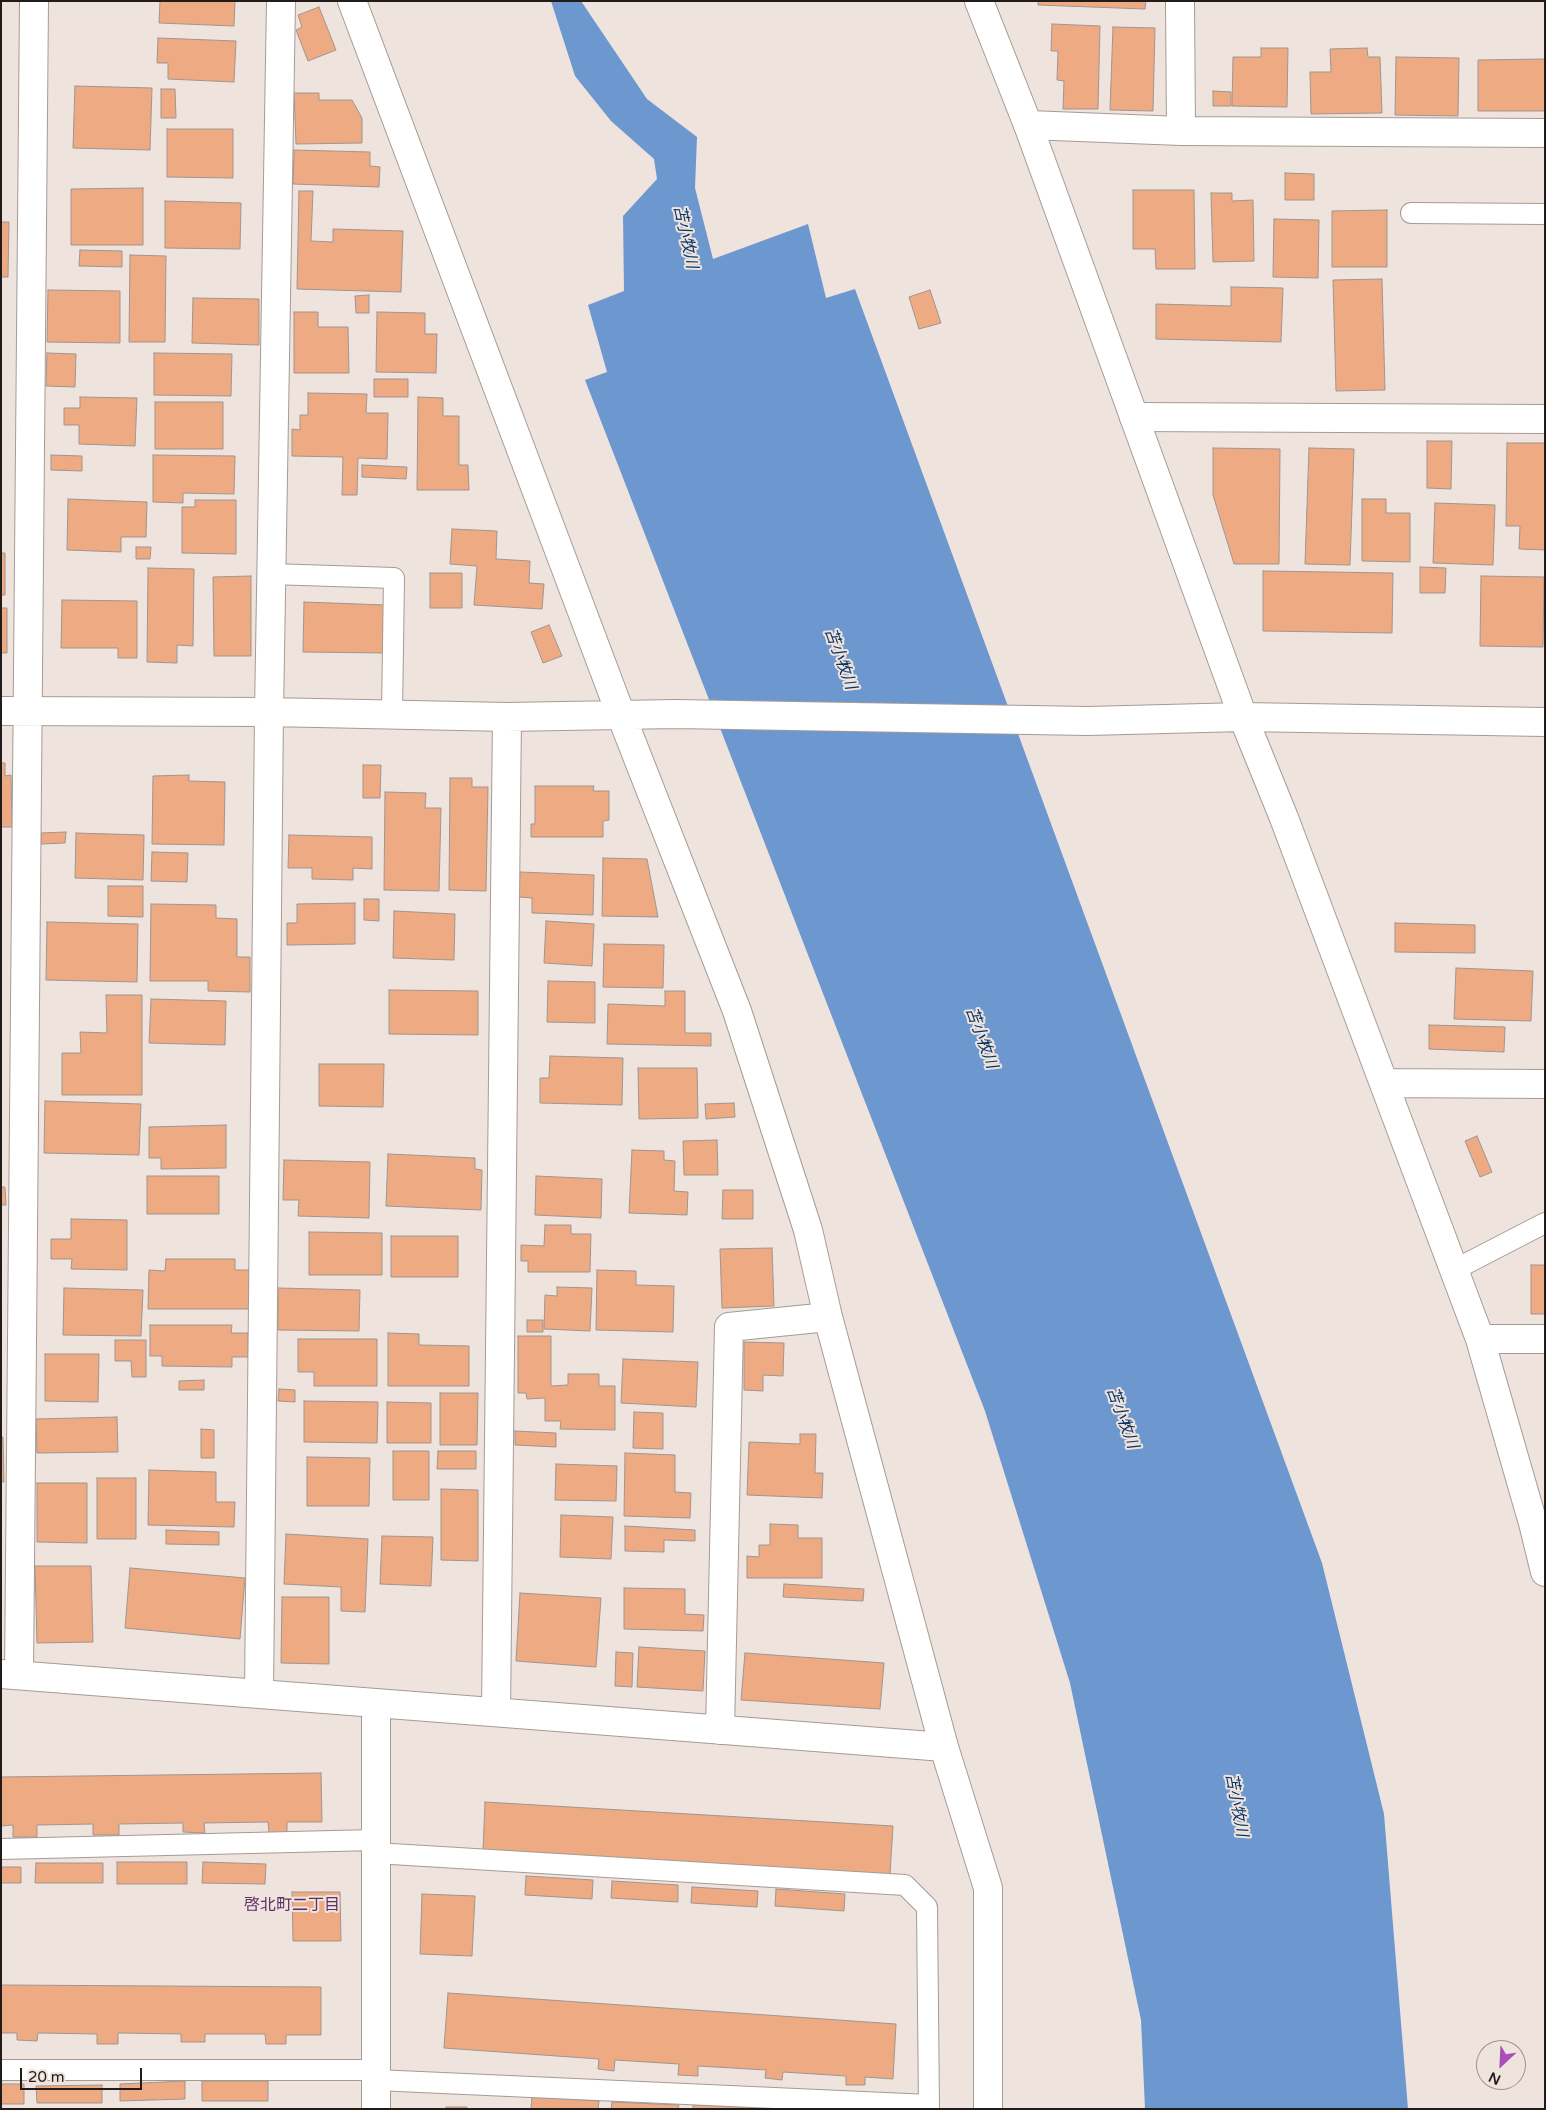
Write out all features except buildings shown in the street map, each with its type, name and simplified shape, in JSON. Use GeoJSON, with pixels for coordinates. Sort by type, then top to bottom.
{"type":"FeatureCollection","features":[{"type":"Feature","properties":{"kind":"street"},"geometry":{"type":"LineString","coordinates":[[34,1],[14,711],[10,1674],[260,1692],[376,1704],[944,1748]]}},
{"type":"Feature","properties":{"kind":"street"},"geometry":{"type":"LineString","coordinates":[[260,1692],[269,712],[281,1]]}},
{"type":"Feature","properties":{"kind":"street"},"geometry":{"type":"LineString","coordinates":[[352,1],[621,715],[737,1011],[808,1230],[828,1317],[944,1748],[988,1888],[988,2109]]}},
{"type":"Feature","properties":{"kind":"street"},"geometry":{"type":"LineString","coordinates":[[979,1],[1028,125],[1243,717],[1284,818],[1480,1339],[1533,1523],[1545,1572]]}},
{"type":"Feature","properties":{"kind":"street"},"geometry":{"type":"LineString","coordinates":[[1180,1],[1181,131]]}},
{"type":"Feature","properties":{"kind":"street"},"geometry":{"type":"LineString","coordinates":[[1028,125],[1181,131],[1545,133]]}},
{"type":"Feature","properties":{"kind":"street"},"geometry":{"type":"LineString","coordinates":[[1134,417],[1545,419]]}},
{"type":"Feature","properties":{"kind":"street"},"geometry":{"type":"LineString","coordinates":[[14,711],[269,712],[507,716],[675,714],[1088,721],[1243,717],[1545,722]]}},
{"type":"Feature","properties":{"kind":"street"},"geometry":{"type":"LineString","coordinates":[[496,1712],[507,716]]}},
{"type":"Feature","properties":{"kind":"street"},"geometry":{"type":"LineString","coordinates":[[1384,1083],[1545,1084]]}},
{"type":"Feature","properties":{"kind":"street"},"geometry":{"type":"LineString","coordinates":[[720,1730],[729,1328],[828,1317]]}},
{"type":"Feature","properties":{"kind":"street"},"geometry":{"type":"LineString","coordinates":[[1480,1339],[1545,1339]]}},
{"type":"Feature","properties":{"kind":"street"},"geometry":{"type":"LineString","coordinates":[[376,1704],[376,2109]]}},
{"type":"Feature","properties":{"kind":"lane"},"geometry":{"type":"LineString","coordinates":[[1411,213],[1545,214]]}},
{"type":"Feature","properties":{"kind":"lane"},"geometry":{"type":"LineString","coordinates":[[272,574],[394,578],[392,714]]}},
{"type":"Feature","properties":{"kind":"lane"},"geometry":{"type":"LineString","coordinates":[[1454,1270],[1545,1223]]}},
{"type":"Feature","properties":{"kind":"lane"},"geometry":{"type":"LineString","coordinates":[[1,1849],[375,1846],[905,1885],[927,1907],[929,2107],[376,2075],[1,2070]]}},
{"type":"Feature","properties":{"kind":"water","name":"苫小牧川"},"geometry":{"type":"Polygon","coordinates":[[[551,1],[581,1],[647,99],[697,137],[695,188],[713,259],[808,224],[826,298],[855,289],[1322,1563],[1384,1814],[1408,2109],[1145,2109],[1141,2020],[1070,1683],[985,1411],[585,380],[607,372],[588,305],[624,291],[623,216],[657,179],[654,159],[611,121],[575,76],[551,1]]]}},
{"type":"Feature","properties":{"kind":"district","name":"啓北町二丁目"},"geometry":{"type":"Point","coordinates":[292,1906]}}]}
